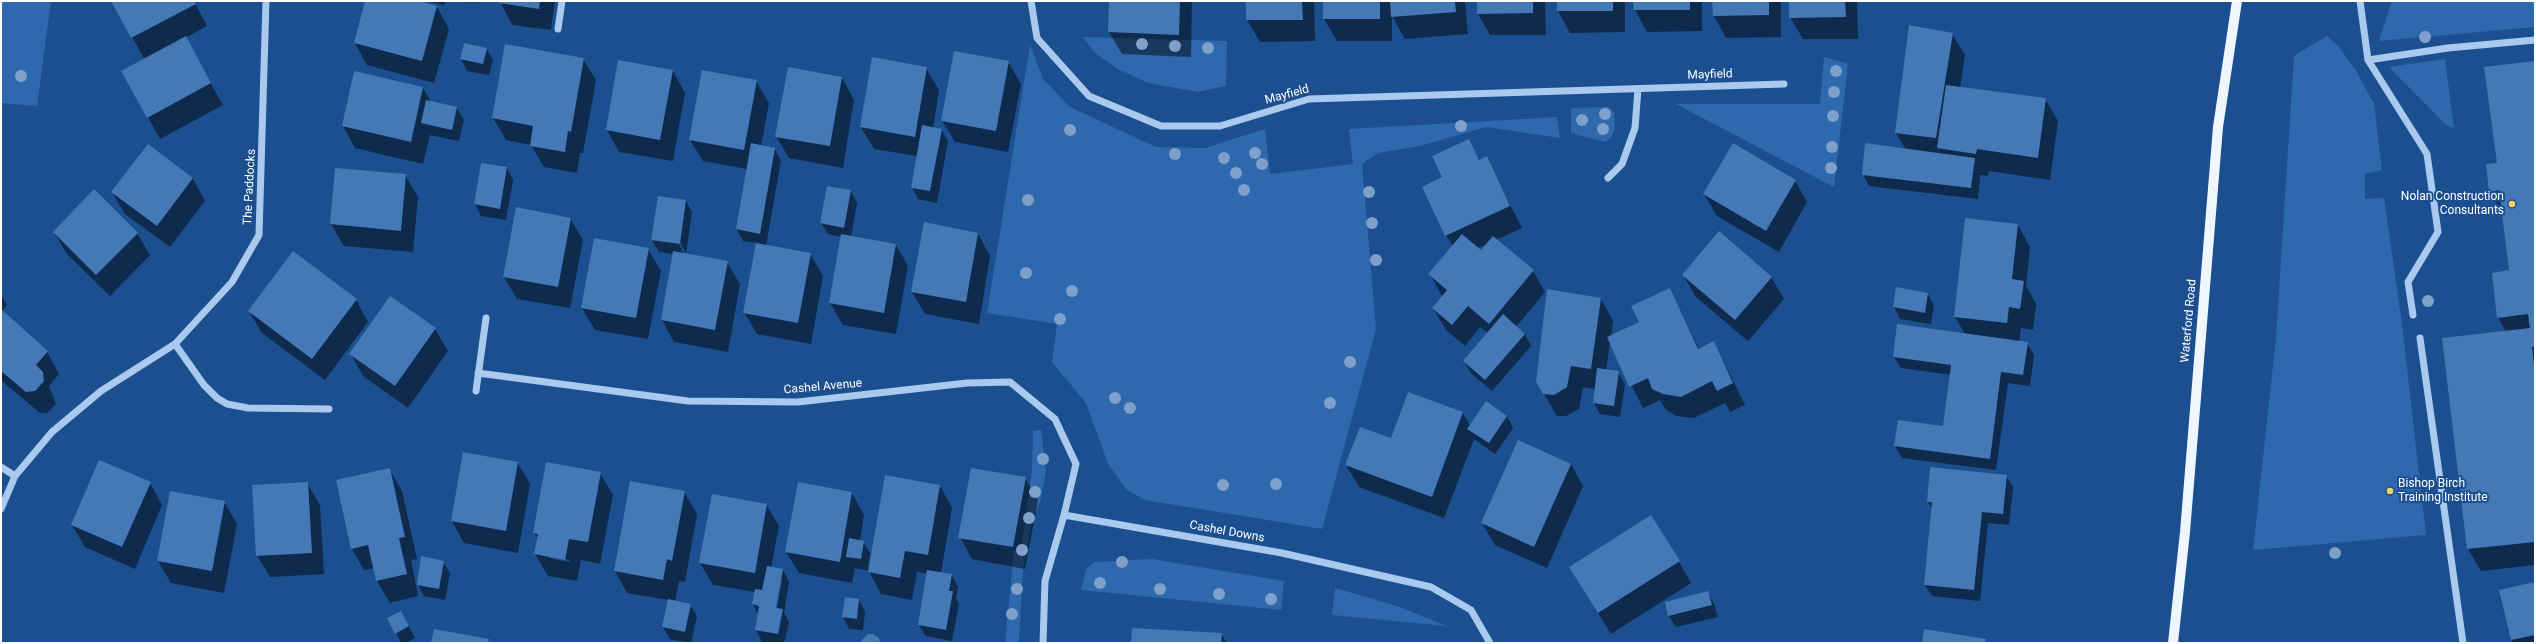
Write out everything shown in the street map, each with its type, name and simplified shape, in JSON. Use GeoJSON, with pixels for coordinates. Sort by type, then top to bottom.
{"type":"FeatureCollection","features":[{"type":"Feature","properties":{"kind":"main road","name":"Waterford Road"},"geometry":{"type":"LineString","coordinates":[[2173,643],[2185,532],[2218,127],[2237,1]]}},
{"type":"Feature","properties":{"kind":"street","name":"The Paddocks"},"geometry":{"type":"LineString","coordinates":[[1,509],[15,476],[52,432],[96,395],[175,344],[232,282],[259,234],[266,1]]}},
{"type":"Feature","properties":{"kind":"street"},"geometry":{"type":"LineString","coordinates":[[558,30],[562,1]]}},
{"type":"Feature","properties":{"kind":"street","name":"Mayfield"},"geometry":{"type":"LineString","coordinates":[[1031,1],[1037,38],[1089,96],[1161,126],[1220,126],[1309,99],[1784,84]]}},
{"type":"Feature","properties":{"kind":"street"},"geometry":{"type":"LineString","coordinates":[[2360,1],[2368,60],[2427,154],[2438,232],[2408,282],[2413,315]]}},
{"type":"Feature","properties":{"kind":"street"},"geometry":{"type":"LineString","coordinates":[[2368,60],[2448,48],[2535,40]]}},
{"type":"Feature","properties":{"kind":"street"},"geometry":{"type":"LineString","coordinates":[[1608,178],[1622,164],[1635,128],[1638,89]]}},
{"type":"Feature","properties":{"kind":"street"},"geometry":{"type":"LineString","coordinates":[[476,391],[486,318]]}},
{"type":"Feature","properties":{"kind":"street"},"geometry":{"type":"LineString","coordinates":[[2420,338],[2463,643]]}},
{"type":"Feature","properties":{"kind":"street"},"geometry":{"type":"LineString","coordinates":[[175,344],[204,386],[227,404],[248,408],[329,409]]}},
{"type":"Feature","properties":{"kind":"street","name":"Cashel Avenue"},"geometry":{"type":"LineString","coordinates":[[478,373],[688,401],[798,402],[967,383],[1010,382],[1055,418],[1076,464],[1064,515]]}},
{"type":"Feature","properties":{"kind":"street"},"geometry":{"type":"LineString","coordinates":[[1,467],[15,476]]}},
{"type":"Feature","properties":{"kind":"street"},"geometry":{"type":"LineString","coordinates":[[1043,643],[1045,581],[1064,515]]}},
{"type":"Feature","properties":{"kind":"street","name":"Cashel Downs"},"geometry":{"type":"LineString","coordinates":[[1064,515],[1282,553],[1431,587],[1471,610],[1490,643]]}},
{"type":"Feature","properties":{"kind":"shaded area"},"geometry":{"type":"Polygon","coordinates":[[[1,1],[51,1],[37,106],[1,103],[1,1]]]}},
{"type":"Feature","properties":{"kind":"shaded area"},"geometry":{"type":"Polygon","coordinates":[[[2392,1],[2535,1],[2535,27],[2379,41],[2392,1]]]}},
{"type":"Feature","properties":{"kind":"shaded area"},"geometry":{"type":"Polygon","coordinates":[[[2327,36],[2339,47],[2357,72],[2374,104],[2382,170],[2365,174],[2365,199],[2384,198],[2402,324],[2426,535],[2253,550],[2276,338],[2294,56],[2327,36]]]}},
{"type":"Feature","properties":{"kind":"shaded area"},"geometry":{"type":"Polygon","coordinates":[[[1083,37],[1227,41],[1226,86],[1198,92],[1148,83],[1118,69],[1094,52],[1083,37]]]}},
{"type":"Feature","properties":{"kind":"shaded area"},"geometry":{"type":"Polygon","coordinates":[[[1030,45],[1043,79],[1070,107],[1156,147],[1205,148],[1265,129],[1270,174],[1353,164],[1349,129],[1557,117],[1560,138],[1486,127],[1420,146],[1378,153],[1362,164],[1376,329],[1322,529],[1145,500],[1127,490],[1108,464],[1086,403],[1052,362],[1057,324],[987,313],[1030,45]]]}},
{"type":"Feature","properties":{"kind":"shaded area"},"geometry":{"type":"Polygon","coordinates":[[[1824,57],[1848,64],[1834,187],[1676,104],[1820,104],[1824,57]]]}},
{"type":"Feature","properties":{"kind":"shaded area"},"geometry":{"type":"Polygon","coordinates":[[[2445,59],[2454,128],[2446,125],[2389,67],[2445,59]]]}},
{"type":"Feature","properties":{"kind":"shaded area"},"geometry":{"type":"Polygon","coordinates":[[[1609,107],[1614,113],[1615,127],[1612,136],[1605,142],[1571,133],[1571,108],[1609,107]]]}},
{"type":"Feature","properties":{"kind":"shaded area"},"geometry":{"type":"Polygon","coordinates":[[[1041,430],[1046,471],[1040,503],[1033,518],[1023,569],[1019,643],[1005,643],[1014,551],[1022,544],[1032,471],[1033,431],[1041,430]]]}},
{"type":"Feature","properties":{"kind":"shaded area"},"geometry":{"type":"Polygon","coordinates":[[[1152,559],[1284,581],[1281,610],[1081,590],[1086,570],[1094,562],[1152,559]]]}},
{"type":"Feature","properties":{"kind":"shaded area"},"geometry":{"type":"Polygon","coordinates":[[[1335,588],[1397,606],[1447,626],[1332,615],[1335,588]]]}},
{"type":"Feature","properties":{"kind":"building"},"geometry":{"type":"Polygon","coordinates":[[[111,1],[194,1],[196,4],[131,38],[111,1]]]}},
{"type":"Feature","properties":{"kind":"building"},"geometry":{"type":"Polygon","coordinates":[[[365,1],[419,1],[437,6],[422,61],[354,43],[365,1]]]}},
{"type":"Feature","properties":{"kind":"building"},"geometry":{"type":"Polygon","coordinates":[[[499,1],[540,1],[539,9],[499,3],[499,1]]]}},
{"type":"Feature","properties":{"kind":"building"},"geometry":{"type":"Polygon","coordinates":[[[1109,1],[1180,1],[1179,35],[1108,32],[1109,1]]]}},
{"type":"Feature","properties":{"kind":"building"},"geometry":{"type":"Polygon","coordinates":[[[1246,1],[1302,1],[1303,20],[1246,20],[1246,1]]]}},
{"type":"Feature","properties":{"kind":"building"},"geometry":{"type":"Polygon","coordinates":[[[1323,1],[1380,1],[1380,19],[1323,19],[1323,1]]]}},
{"type":"Feature","properties":{"kind":"building"},"geometry":{"type":"Polygon","coordinates":[[[1390,1],[1455,1],[1456,12],[1391,17],[1390,1]]]}},
{"type":"Feature","properties":{"kind":"building"},"geometry":{"type":"Polygon","coordinates":[[[1477,1],[1533,1],[1533,13],[1477,14],[1477,1]]]}},
{"type":"Feature","properties":{"kind":"building"},"geometry":{"type":"Polygon","coordinates":[[[1557,1],[1613,1],[1613,11],[1557,11],[1557,1]]]}},
{"type":"Feature","properties":{"kind":"building"},"geometry":{"type":"Polygon","coordinates":[[[1633,1],[1690,1],[1690,10],[1634,10],[1633,1]]]}},
{"type":"Feature","properties":{"kind":"building"},"geometry":{"type":"Polygon","coordinates":[[[1712,1],[1769,1],[1769,15],[1713,16],[1712,1]]]}},
{"type":"Feature","properties":{"kind":"building"},"geometry":{"type":"Polygon","coordinates":[[[1789,1],[1845,1],[1846,17],[1789,18],[1789,1]]]}},
{"type":"Feature","properties":{"kind":"building"},"geometry":{"type":"Polygon","coordinates":[[[1909,25],[1953,33],[1936,138],[1895,133],[1909,25]]]}},
{"type":"Feature","properties":{"kind":"building"},"geometry":{"type":"Polygon","coordinates":[[[186,36],[211,83],[147,118],[121,71],[186,36]]]}},
{"type":"Feature","properties":{"kind":"building"},"geometry":{"type":"Polygon","coordinates":[[[464,43],[487,48],[483,64],[460,59],[464,43]]]}},
{"type":"Feature","properties":{"kind":"building"},"geometry":{"type":"Polygon","coordinates":[[[505,44],[584,58],[571,132],[568,131],[565,152],[530,146],[533,126],[492,118],[505,44]]]}},
{"type":"Feature","properties":{"kind":"building"},"geometry":{"type":"Polygon","coordinates":[[[954,51],[1009,61],[996,131],[941,121],[954,51]]]}},
{"type":"Feature","properties":{"kind":"building"},"geometry":{"type":"Polygon","coordinates":[[[872,57],[927,67],[915,137],[860,127],[872,57]]]}},
{"type":"Feature","properties":{"kind":"building"},"geometry":{"type":"Polygon","coordinates":[[[618,60],[673,70],[660,140],[606,130],[618,60]]]}},
{"type":"Feature","properties":{"kind":"building"},"geometry":{"type":"Polygon","coordinates":[[[2535,61],[2535,346],[2532,347],[2535,374],[2535,542],[2467,549],[2442,338],[2530,328],[2528,314],[2497,318],[2492,273],[2509,270],[2499,190],[2489,192],[2486,164],[2497,163],[2484,67],[2535,61]]]}},
{"type":"Feature","properties":{"kind":"building"},"geometry":{"type":"Polygon","coordinates":[[[788,67],[842,77],[830,146],[775,137],[788,67]]]}},
{"type":"Feature","properties":{"kind":"building"},"geometry":{"type":"Polygon","coordinates":[[[702,70],[757,80],[744,150],[689,140],[702,70]]]}},
{"type":"Feature","properties":{"kind":"building"},"geometry":{"type":"Polygon","coordinates":[[[354,71],[423,87],[411,142],[342,126],[354,71]]]}},
{"type":"Feature","properties":{"kind":"building"},"geometry":{"type":"Polygon","coordinates":[[[1946,85],[2046,98],[2038,158],[1977,149],[1976,154],[1937,148],[1946,85]]]}},
{"type":"Feature","properties":{"kind":"building"},"geometry":{"type":"Polygon","coordinates":[[[426,100],[457,107],[452,130],[421,123],[426,100]]]}},
{"type":"Feature","properties":{"kind":"building"},"geometry":{"type":"Polygon","coordinates":[[[922,125],[942,129],[930,191],[911,188],[922,125]]]}},
{"type":"Feature","properties":{"kind":"building"},"geometry":{"type":"Polygon","coordinates":[[[1469,139],[1479,160],[1487,156],[1510,206],[1445,236],[1422,187],[1442,177],[1432,156],[1469,139]]]}},
{"type":"Feature","properties":{"kind":"building"},"geometry":{"type":"Polygon","coordinates":[[[751,143],[775,148],[760,234],[736,229],[751,143]]]}},
{"type":"Feature","properties":{"kind":"building"},"geometry":{"type":"Polygon","coordinates":[[[1733,143],[1796,180],[1766,231],[1703,194],[1733,143]]]}},
{"type":"Feature","properties":{"kind":"building"},"geometry":{"type":"Polygon","coordinates":[[[1865,143],[1975,158],[1971,188],[1862,175],[1865,143]]]}},
{"type":"Feature","properties":{"kind":"building"},"geometry":{"type":"Polygon","coordinates":[[[148,144],[193,178],[157,226],[111,192],[148,144]]]}},
{"type":"Feature","properties":{"kind":"building"},"geometry":{"type":"Polygon","coordinates":[[[481,163],[507,167],[500,209],[474,204],[481,163]]]}},
{"type":"Feature","properties":{"kind":"building"},"geometry":{"type":"Polygon","coordinates":[[[335,168],[406,174],[401,231],[330,224],[335,168]]]}},
{"type":"Feature","properties":{"kind":"building"},"geometry":{"type":"Polygon","coordinates":[[[827,186],[851,190],[844,228],[820,223],[827,186]]]}},
{"type":"Feature","properties":{"kind":"building"},"geometry":{"type":"Polygon","coordinates":[[[94,189],[138,233],[96,275],[53,232],[94,189]]]}},
{"type":"Feature","properties":{"kind":"building"},"geometry":{"type":"Polygon","coordinates":[[[658,196],[686,200],[680,244],[651,240],[658,196]]]}},
{"type":"Feature","properties":{"kind":"building"},"geometry":{"type":"Polygon","coordinates":[[[516,207],[571,218],[558,287],[503,277],[516,207]]]}},
{"type":"Feature","properties":{"kind":"building"},"geometry":{"type":"Polygon","coordinates":[[[1965,218],[2018,224],[2012,279],[2024,281],[2020,309],[2009,307],[2007,323],[1954,317],[1965,218]]]}},
{"type":"Feature","properties":{"kind":"building"},"geometry":{"type":"Polygon","coordinates":[[[924,222],[978,233],[966,302],[911,292],[924,222]]]}},
{"type":"Feature","properties":{"kind":"building"},"geometry":{"type":"Polygon","coordinates":[[[1719,231],[1772,277],[1735,320],[1682,275],[1719,231]]]}},
{"type":"Feature","properties":{"kind":"building"},"geometry":{"type":"Polygon","coordinates":[[[841,234],[896,244],[884,313],[829,303],[841,234]]]}},
{"type":"Feature","properties":{"kind":"building"},"geometry":{"type":"Polygon","coordinates":[[[1462,234],[1481,250],[1493,236],[1534,270],[1489,324],[1468,306],[1452,325],[1432,308],[1447,290],[1428,274],[1462,234]]]}},
{"type":"Feature","properties":{"kind":"building"},"geometry":{"type":"Polygon","coordinates":[[[594,238],[649,248],[636,318],[581,308],[594,238]]]}},
{"type":"Feature","properties":{"kind":"building"},"geometry":{"type":"Polygon","coordinates":[[[756,243],[811,253],[798,323],[743,313],[756,243]]]}},
{"type":"Feature","properties":{"kind":"building"},"geometry":{"type":"Polygon","coordinates":[[[293,251],[357,299],[312,359],[248,311],[293,251]]]}},
{"type":"Feature","properties":{"kind":"building"},"geometry":{"type":"Polygon","coordinates":[[[673,251],[728,261],[715,330],[661,320],[673,251]]]}},
{"type":"Feature","properties":{"kind":"building"},"geometry":{"type":"Polygon","coordinates":[[[1896,287],[1928,293],[1925,313],[1893,307],[1896,287]]]}},
{"type":"Feature","properties":{"kind":"building"},"geometry":{"type":"Polygon","coordinates":[[[1670,288],[1698,349],[1714,341],[1733,383],[1717,391],[1712,381],[1681,397],[1663,394],[1652,389],[1648,378],[1629,387],[1607,337],[1639,322],[1631,306],[1670,288]]]}},
{"type":"Feature","properties":{"kind":"building"},"geometry":{"type":"Polygon","coordinates":[[[1547,289],[1601,298],[1591,369],[1571,366],[1567,387],[1554,395],[1543,394],[1536,382],[1547,289]]]}},
{"type":"Feature","properties":{"kind":"building"},"geometry":{"type":"Polygon","coordinates":[[[390,296],[436,328],[395,386],[349,354],[390,296]]]}},
{"type":"Feature","properties":{"kind":"building"},"geometry":{"type":"Polygon","coordinates":[[[1,309],[48,351],[36,365],[43,372],[44,381],[35,391],[26,392],[1,371],[1,309]]]}},
{"type":"Feature","properties":{"kind":"building"},"geometry":{"type":"Polygon","coordinates":[[[1503,314],[1525,334],[1485,380],[1463,361],[1503,314]]]}},
{"type":"Feature","properties":{"kind":"building"},"geometry":{"type":"Polygon","coordinates":[[[1897,324],[2028,342],[2023,375],[2001,372],[1990,459],[1894,446],[1898,420],[1943,426],[1951,365],[1893,357],[1897,324]]]}},
{"type":"Feature","properties":{"kind":"building"},"geometry":{"type":"Polygon","coordinates":[[[1597,368],[1619,371],[1614,406],[1593,403],[1597,368]]]}},
{"type":"Feature","properties":{"kind":"building"},"geometry":{"type":"Polygon","coordinates":[[[1408,392],[1463,412],[1432,497],[1345,465],[1360,427],[1391,438],[1408,392]]]}},
{"type":"Feature","properties":{"kind":"building"},"geometry":{"type":"Polygon","coordinates":[[[1486,401],[1507,416],[1489,443],[1467,429],[1486,401]]]}},
{"type":"Feature","properties":{"kind":"building"},"geometry":{"type":"Polygon","coordinates":[[[1518,440],[1571,464],[1534,547],[1481,523],[1518,440]]]}},
{"type":"Feature","properties":{"kind":"building"},"geometry":{"type":"Polygon","coordinates":[[[463,452],[518,462],[506,531],[451,521],[463,452]]]}},
{"type":"Feature","properties":{"kind":"building"},"geometry":{"type":"Polygon","coordinates":[[[99,460],[151,482],[122,547],[71,525],[99,460]]]}},
{"type":"Feature","properties":{"kind":"building"},"geometry":{"type":"Polygon","coordinates":[[[546,462],[601,472],[588,542],[569,539],[565,560],[534,554],[538,534],[533,533],[546,462]]]}},
{"type":"Feature","properties":{"kind":"building"},"geometry":{"type":"Polygon","coordinates":[[[1930,467],[2007,475],[2003,514],[1982,512],[1974,590],[1924,585],[1932,502],[1927,502],[1930,467]]]}},
{"type":"Feature","properties":{"kind":"building"},"geometry":{"type":"Polygon","coordinates":[[[390,468],[405,537],[399,538],[407,574],[376,581],[368,545],[351,549],[336,480],[390,468]]]}},
{"type":"Feature","properties":{"kind":"building"},"geometry":{"type":"Polygon","coordinates":[[[971,468],[1026,477],[1013,547],[958,538],[971,468]]]}},
{"type":"Feature","properties":{"kind":"building"},"geometry":{"type":"Polygon","coordinates":[[[885,475],[940,485],[928,555],[905,551],[900,578],[868,572],[885,475]]]}},
{"type":"Feature","properties":{"kind":"building"},"geometry":{"type":"Polygon","coordinates":[[[630,481],[685,491],[672,561],[667,559],[663,580],[614,571],[630,481]]]}},
{"type":"Feature","properties":{"kind":"building"},"geometry":{"type":"Polygon","coordinates":[[[308,482],[312,553],[256,556],[252,485],[308,482]]]}},
{"type":"Feature","properties":{"kind":"building"},"geometry":{"type":"Polygon","coordinates":[[[798,482],[852,492],[840,562],[785,552],[798,482]]]}},
{"type":"Feature","properties":{"kind":"building"},"geometry":{"type":"Polygon","coordinates":[[[170,491],[225,501],[212,571],[157,561],[170,491]]]}},
{"type":"Feature","properties":{"kind":"building"},"geometry":{"type":"Polygon","coordinates":[[[712,494],[767,504],[755,573],[699,563],[712,494]]]}},
{"type":"Feature","properties":{"kind":"building"},"geometry":{"type":"Polygon","coordinates":[[[1651,515],[1680,561],[1598,613],[1569,567],[1651,515]]]}},
{"type":"Feature","properties":{"kind":"building"},"geometry":{"type":"Polygon","coordinates":[[[849,538],[864,541],[861,559],[846,557],[849,538]]]}},
{"type":"Feature","properties":{"kind":"building"},"geometry":{"type":"Polygon","coordinates":[[[421,556],[444,561],[439,589],[417,585],[421,556]]]}},
{"type":"Feature","properties":{"kind":"building"},"geometry":{"type":"Polygon","coordinates":[[[767,566],[783,569],[776,608],[783,609],[778,634],[755,630],[759,606],[752,604],[755,589],[762,590],[767,566]]]}},
{"type":"Feature","properties":{"kind":"building"},"geometry":{"type":"Polygon","coordinates":[[[927,570],[952,574],[949,591],[953,591],[946,630],[918,625],[927,570]]]}},
{"type":"Feature","properties":{"kind":"building"},"geometry":{"type":"Polygon","coordinates":[[[2535,582],[2535,635],[2511,640],[2499,590],[2535,582]]]}},
{"type":"Feature","properties":{"kind":"building"},"geometry":{"type":"Polygon","coordinates":[[[1708,591],[1712,605],[1668,616],[1665,602],[1708,591]]]}},
{"type":"Feature","properties":{"kind":"building"},"geometry":{"type":"Polygon","coordinates":[[[845,597],[859,599],[857,619],[842,617],[845,597]]]}},
{"type":"Feature","properties":{"kind":"building"},"geometry":{"type":"Polygon","coordinates":[[[668,599],[691,604],[685,632],[662,627],[668,599]]]}},
{"type":"Feature","properties":{"kind":"building"},"geometry":{"type":"Polygon","coordinates":[[[401,611],[409,626],[395,634],[387,618],[401,611]]]}},
{"type":"Feature","properties":{"kind":"building"},"geometry":{"type":"Polygon","coordinates":[[[1132,628],[1222,633],[1221,643],[1131,643],[1132,628]]]}},
{"type":"Feature","properties":{"kind":"building"},"geometry":{"type":"Polygon","coordinates":[[[434,629],[489,639],[488,643],[431,643],[434,629]]]}},
{"type":"Feature","properties":{"kind":"building"},"geometry":{"type":"Polygon","coordinates":[[[1924,629],[1986,639],[1985,643],[1922,643],[1924,629]]]}},
{"type":"Feature","properties":{"kind":"building"},"geometry":{"type":"Polygon","coordinates":[[[868,634],[873,634],[879,638],[880,643],[859,643],[868,634]]]}},
{"type":"Feature","properties":{"kind":"place","name":"Nolan Construction Consultants"},"geometry":{"type":"Point","coordinates":[2512,204]}},
{"type":"Feature","properties":{"kind":"place","name":"Bishop Birch Training Institute"},"geometry":{"type":"Point","coordinates":[2390,491]}}]}
